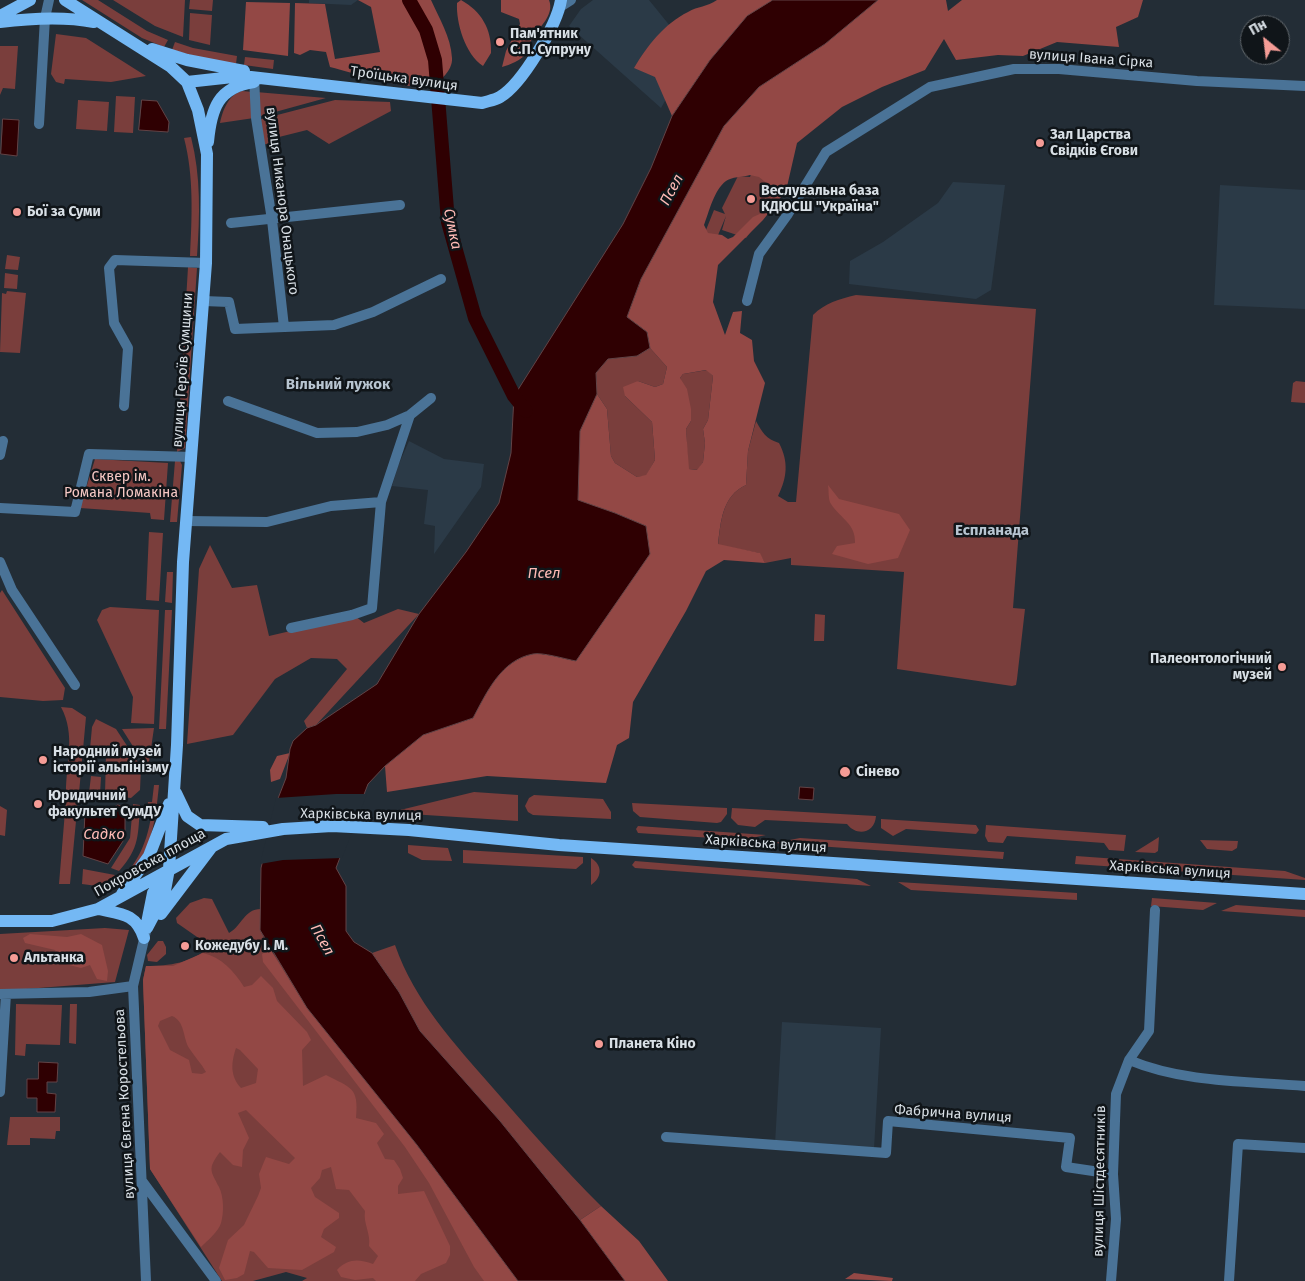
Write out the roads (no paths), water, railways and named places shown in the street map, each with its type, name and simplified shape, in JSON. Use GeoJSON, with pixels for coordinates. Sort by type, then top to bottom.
{"type":"FeatureCollection","features":[{"type":"Feature","properties":{"kind":"main road"},"geometry":{"type":"LineString","coordinates":[[0,16],[30,0]]}},
{"type":"Feature","properties":{"kind":"main road","name":"вулиця Героїв Сумщини"},"geometry":{"type":"LineString","coordinates":[[65,0],[171,67],[187,82],[198,110],[207,154],[204,302],[183,562],[169,870],[164,896],[145,933]]}},
{"type":"Feature","properties":{"kind":"main road","name":"Троїцька вулиця"},"geometry":{"type":"LineString","coordinates":[[187,82],[242,76],[254,80],[274,79],[406,96],[482,103],[500,97],[512,87],[538,52],[550,30],[560,4]]}},
{"type":"Feature","properties":{"kind":"main road"},"geometry":{"type":"LineString","coordinates":[[0,22],[45,18],[75,18],[101,23]]}},
{"type":"Feature","properties":{"kind":"main road"},"geometry":{"type":"LineString","coordinates":[[135,45],[187,60],[263,74],[274,79]]}},
{"type":"Feature","properties":{"kind":"main road"},"geometry":{"type":"LineString","coordinates":[[207,154],[212,118],[223,94],[231,88],[254,80]]}},
{"type":"Feature","properties":{"kind":"main road"},"geometry":{"type":"LineString","coordinates":[[174,790],[192,822],[212,827],[226,825],[283,829]]}},
{"type":"Feature","properties":{"kind":"main road"},"geometry":{"type":"LineString","coordinates":[[118,899],[149,856],[174,790]]}},
{"type":"Feature","properties":{"kind":"main road","name":"Харківська вулиця"},"geometry":{"type":"LineString","coordinates":[[226,839],[283,829],[332,826],[378,828],[559,845],[1305,894]]}},
{"type":"Feature","properties":{"kind":"main road","name":"Покровська площа"},"geometry":{"type":"LineString","coordinates":[[0,921],[52,921],[98,909],[226,839]]}},
{"type":"Feature","properties":{"kind":"main road"},"geometry":{"type":"LineString","coordinates":[[98,909],[129,916],[145,933],[164,911],[213,845]]}},
{"type":"Feature","properties":{"kind":"street"},"geometry":{"type":"LineString","coordinates":[[39,124],[45,18],[49,0]]}},
{"type":"Feature","properties":{"kind":"street"},"geometry":{"type":"LineString","coordinates":[[560,4],[571,0]]}},
{"type":"Feature","properties":{"kind":"street","name":"вулиця Івана Сірка"},"geometry":{"type":"LineString","coordinates":[[747,301],[759,254],[788,214],[826,152],[930,87],[1014,69],[1041,69],[1305,86]]}},
{"type":"Feature","properties":{"kind":"street","name":"вулиця Никанора Онацького"},"geometry":{"type":"LineString","coordinates":[[254,80],[256,118],[272,220],[284,328]]}},
{"type":"Feature","properties":{"kind":"street"},"geometry":{"type":"LineString","coordinates":[[230,223],[400,205]]}},
{"type":"Feature","properties":{"kind":"street"},"geometry":{"type":"LineString","coordinates":[[124,406],[128,348],[114,323],[109,268],[115,260],[206,263]]}},
{"type":"Feature","properties":{"kind":"street"},"geometry":{"type":"LineString","coordinates":[[204,302],[229,302],[235,329],[334,325],[373,312],[441,279]]}},
{"type":"Feature","properties":{"kind":"street"},"geometry":{"type":"LineString","coordinates":[[228,401],[317,433],[357,432],[387,425],[410,415],[431,398]]}},
{"type":"Feature","properties":{"kind":"street"},"geometry":{"type":"LineString","coordinates":[[291,628],[352,615],[372,608],[380,502],[410,415]]}},
{"type":"Feature","properties":{"kind":"street"},"geometry":{"type":"LineString","coordinates":[[0,455],[3,441]]}},
{"type":"Feature","properties":{"kind":"street"},"geometry":{"type":"LineString","coordinates":[[0,508],[75,512],[89,454],[192,458]]}},
{"type":"Feature","properties":{"kind":"street"},"geometry":{"type":"LineString","coordinates":[[186,521],[266,522],[331,506],[380,502]]}},
{"type":"Feature","properties":{"kind":"street"},"geometry":{"type":"LineString","coordinates":[[0,562],[12,590],[75,685]]}},
{"type":"Feature","properties":{"kind":"street","name":"вулиця Шістдесятників"},"geometry":{"type":"LineString","coordinates":[[1111,1281],[1116,1219],[1112,1174],[1116,1094],[1129,1060],[1150,1031],[1155,910]]}},
{"type":"Feature","properties":{"kind":"street","name":"вулиця Євгена Коростельова"},"geometry":{"type":"LineString","coordinates":[[145,933],[133,986],[146,1281]]}},
{"type":"Feature","properties":{"kind":"street"},"geometry":{"type":"LineString","coordinates":[[0,1092],[3,994],[89,992],[133,986]]}},
{"type":"Feature","properties":{"kind":"street"},"geometry":{"type":"LineString","coordinates":[[1129,1060],[1154,1071],[1200,1078],[1305,1086]]}},
{"type":"Feature","properties":{"kind":"street","name":"Фабрична вулиця"},"geometry":{"type":"LineString","coordinates":[[666,1137],[886,1153],[888,1121],[1070,1138],[1066,1167],[1112,1174]]}},
{"type":"Feature","properties":{"kind":"street"},"geometry":{"type":"LineString","coordinates":[[1229,1281],[1238,1144],[1305,1148]]}},
{"type":"Feature","properties":{"kind":"street"},"geometry":{"type":"LineString","coordinates":[[142,1180],[216,1281]]}},
{"type":"Feature","properties":{"kind":"water","name":"Псел"},"geometry":{"type":"Polygon","coordinates":[[[773,0],[878,0],[825,44],[759,87],[724,126],[641,279],[627,317],[647,332],[650,348],[637,356],[608,359],[596,373],[597,394],[580,431],[578,500],[646,526],[650,554],[576,661],[542,654],[522,657],[512,663],[496,678],[473,718],[423,735],[385,766],[368,784],[336,868],[346,886],[346,931],[354,942],[372,953],[399,992],[420,1031],[500,1121],[580,1220],[625,1281],[518,1281],[417,1145],[307,1008],[260,930],[261,868],[277,801],[286,778],[293,741],[307,728],[316,725],[377,684],[419,614],[466,552],[499,503],[511,453],[514,396],[623,224],[651,168],[672,116],[710,60],[747,16],[773,0]]]}},
{"type":"Feature","properties":{"kind":"water"},"geometry":{"type":"Polygon","coordinates":[[[142,100],[157,101],[169,122],[168,132],[139,130],[142,100]]]}},
{"type":"Feature","properties":{"kind":"water"},"geometry":{"type":"Polygon","coordinates":[[[3,119],[19,120],[17,156],[1,154],[3,119]]]}},
{"type":"Feature","properties":{"kind":"water"},"geometry":{"type":"Polygon","coordinates":[[[800,787],[814,788],[813,800],[799,799],[800,787]]]}},
{"type":"Feature","properties":{"kind":"water","name":"Садко"},"geometry":{"type":"Polygon","coordinates":[[[118,805],[125,807],[125,838],[108,864],[83,856],[85,812],[106,815],[107,811],[118,805]]]}},
{"type":"Feature","properties":{"kind":"water"},"geometry":{"type":"Polygon","coordinates":[[[39,1062],[58,1063],[57,1082],[47,1082],[47,1093],[56,1094],[55,1112],[37,1112],[37,1098],[27,1098],[27,1079],[38,1079],[39,1062]]]}},
{"type":"Feature","properties":{"kind":"waterway","name":"Сумка"},"geometry":{"type":"LineString","coordinates":[[409,0],[426,30],[435,60],[448,222],[475,318],[514,396],[526,411]]}},
{"type":"Feature","properties":{"kind":"place","name":"Пам'ятник С.П. Супруну"},"geometry":{"type":"Point","coordinates":[500,42]}},
{"type":"Feature","properties":{"kind":"place","name":"Зал Царства Свідків Єгови"},"geometry":{"type":"Point","coordinates":[1040,143]}},
{"type":"Feature","properties":{"kind":"place","name":"Веслувальна база КДЮСШ \"Україна\""},"geometry":{"type":"Point","coordinates":[751,199]}},
{"type":"Feature","properties":{"kind":"place","name":"Бої за Суми"},"geometry":{"type":"Point","coordinates":[17,212]}},
{"type":"Feature","properties":{"kind":"place","name":"Палеонтологічний музей"},"geometry":{"type":"Point","coordinates":[1282,667]}},
{"type":"Feature","properties":{"kind":"place","name":"Народний музей історії альпінізму"},"geometry":{"type":"Point","coordinates":[43,760]}},
{"type":"Feature","properties":{"kind":"place","name":"Сінево"},"geometry":{"type":"Point","coordinates":[845,772]}},
{"type":"Feature","properties":{"kind":"place","name":"Юридичний факультет СумДУ"},"geometry":{"type":"Point","coordinates":[38,804]}},
{"type":"Feature","properties":{"kind":"place","name":"Кожедубу І. М."},"geometry":{"type":"Point","coordinates":[185,946]}},
{"type":"Feature","properties":{"kind":"place","name":"Альтанка"},"geometry":{"type":"Point","coordinates":[14,958]}},
{"type":"Feature","properties":{"kind":"place","name":"Планета Кіно"},"geometry":{"type":"Point","coordinates":[599,1044]}},
{"type":"Feature","properties":{"kind":"district","name":"Вільний лужок"},"geometry":{"type":"Point","coordinates":[338,385]}},
{"type":"Feature","properties":{"kind":"district","name":"Еспланада"},"geometry":{"type":"Point","coordinates":[992,531]}},
{"type":"Feature","properties":{"kind":"park label","name":"Сквер ім. Романа Ломакіна"},"geometry":{"type":"Point","coordinates":[121,486]}}]}
